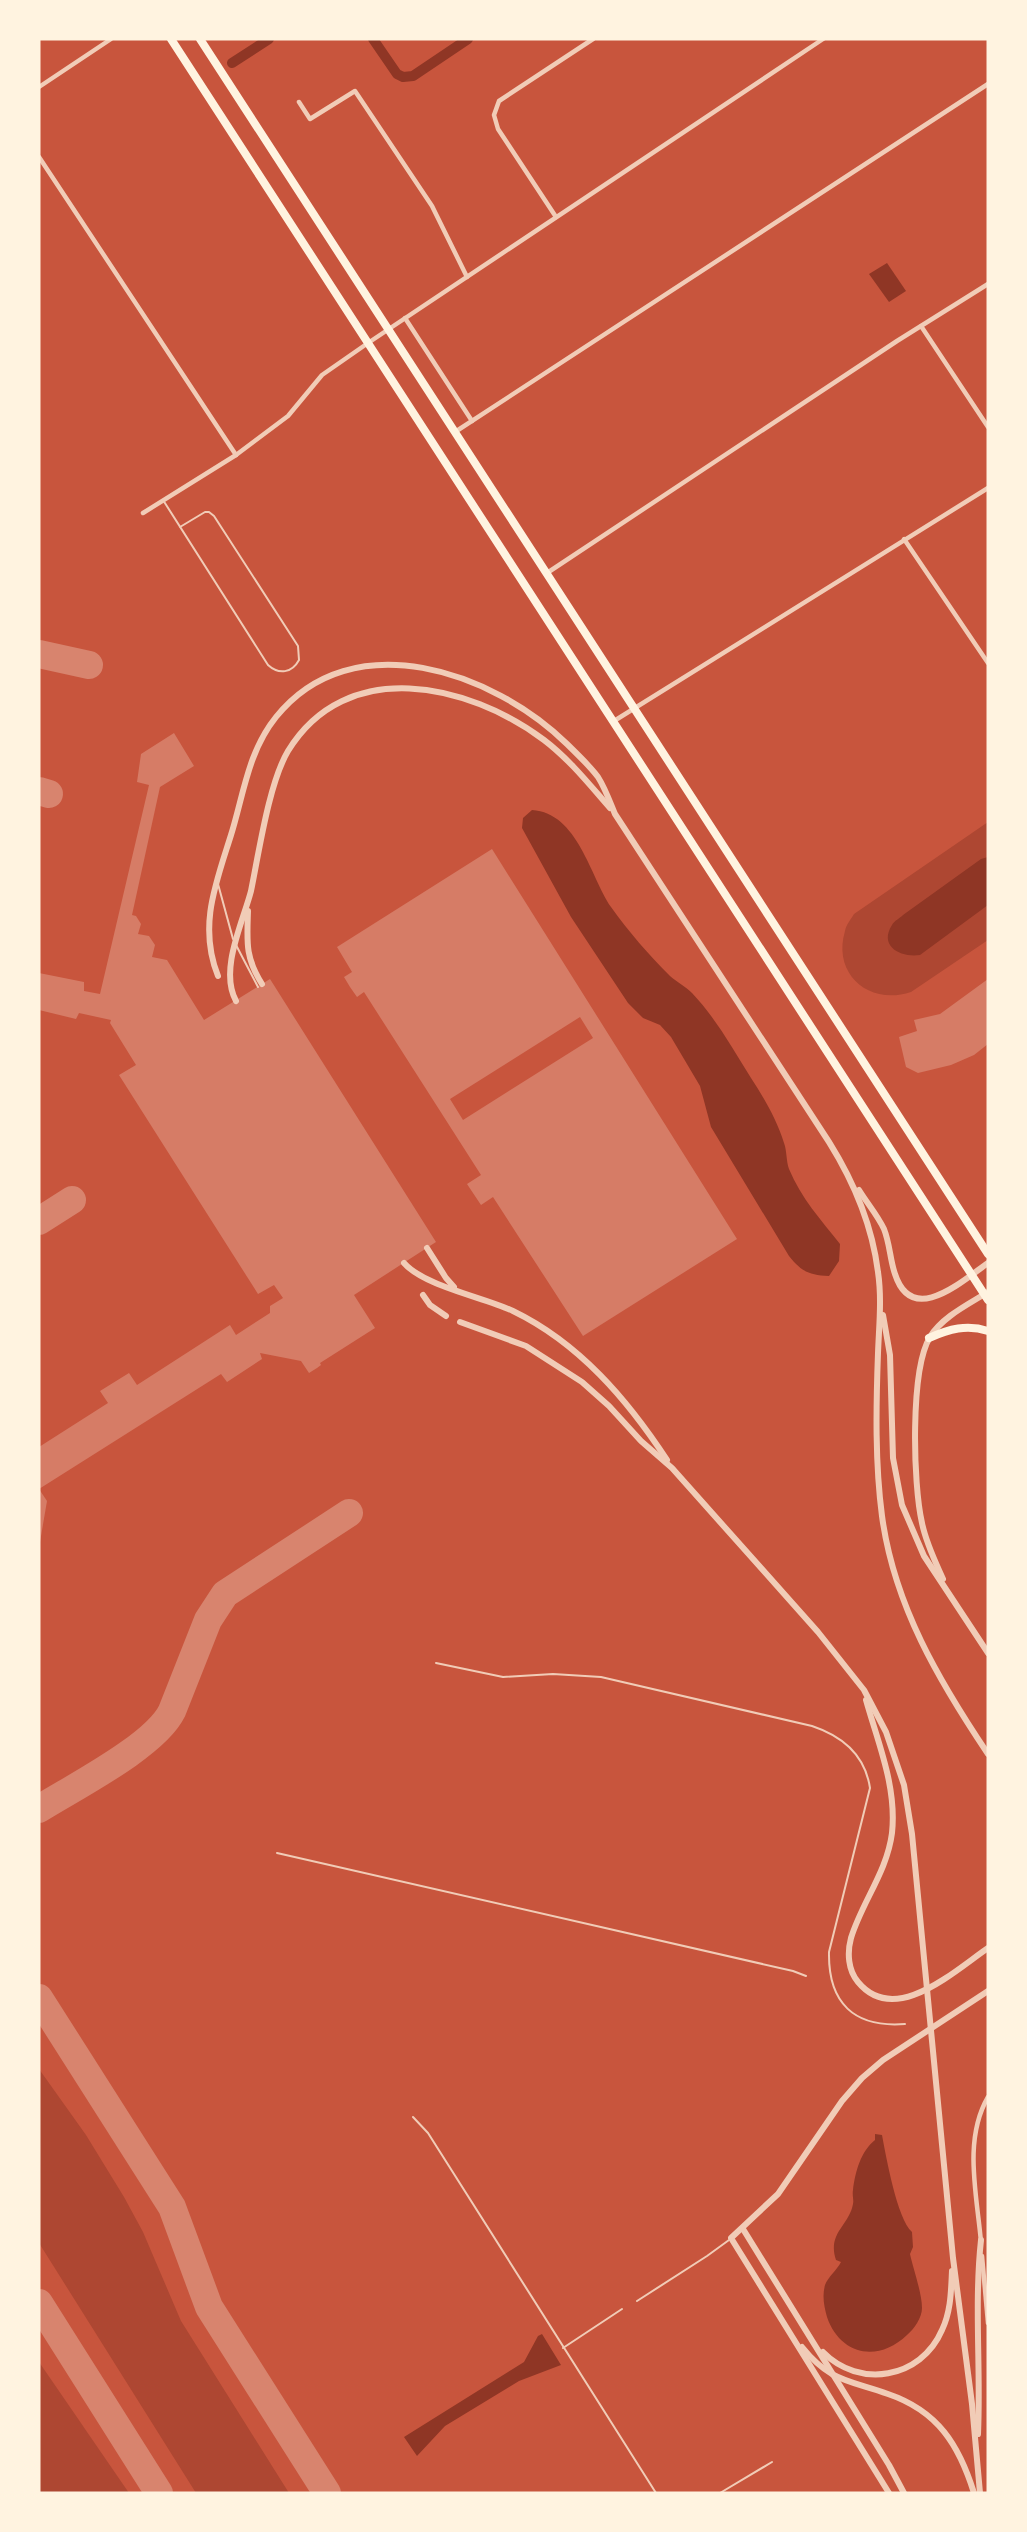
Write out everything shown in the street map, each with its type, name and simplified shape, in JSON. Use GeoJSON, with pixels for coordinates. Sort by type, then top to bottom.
{"type":"FeatureCollection","features":[{"type":"Feature","properties":{"kind":"main road"},"geometry":{"type":"LineString","coordinates":[[171,39],[987,1295]]}},
{"type":"Feature","properties":{"kind":"main road"},"geometry":{"type":"LineString","coordinates":[[200,39],[988,1254]]}},
{"type":"Feature","properties":{"kind":"main road"},"geometry":{"type":"LineString","coordinates":[[929,1338],[957,1328],[988,1331]]}},
{"type":"Feature","properties":{"kind":"street"},"geometry":{"type":"LineString","coordinates":[[39,87],[111,39]]}},
{"type":"Feature","properties":{"kind":"street"},"geometry":{"type":"LineString","coordinates":[[556,217],[498,129],[494,115],[499,101],[592,39]]}},
{"type":"Feature","properties":{"kind":"street"},"geometry":{"type":"LineString","coordinates":[[142,513],[236,455],[288,416],[322,375],[388,329],[823,39]]}},
{"type":"Feature","properties":{"kind":"street"},"geometry":{"type":"LineString","coordinates":[[454,432],[988,84]]}},
{"type":"Feature","properties":{"kind":"street"},"geometry":{"type":"LineString","coordinates":[[299,102],[310,119],[355,91],[432,206],[467,277]]}},
{"type":"Feature","properties":{"kind":"street"},"geometry":{"type":"LineString","coordinates":[[39,156],[236,455]]}},
{"type":"Feature","properties":{"kind":"street"},"geometry":{"type":"LineString","coordinates":[[547,573],[988,284]]}},
{"type":"Feature","properties":{"kind":"street"},"geometry":{"type":"LineString","coordinates":[[405,318],[472,421]]}},
{"type":"Feature","properties":{"kind":"street"},"geometry":{"type":"LineString","coordinates":[[921,326],[988,427]]}},
{"type":"Feature","properties":{"kind":"street"},"geometry":{"type":"LineString","coordinates":[[614,721],[988,488]]}},
{"type":"Feature","properties":{"kind":"street"},"geometry":{"type":"LineString","coordinates":[[904,539],[988,663]]}},
{"type":"Feature","properties":{"kind":"street"},"geometry":{"type":"LineString","coordinates":[[218,976],[212,957],[208,925],[216,879],[231,836],[251,759],[272,723],[289,703],[318,682],[345,671],[372,665],[411,666],[451,674],[489,688],[559,736],[598,777],[615,814],[884,1227],[895,1275],[901,1287],[910,1296],[924,1300],[936,1297],[988,1263]]}},
{"type":"Feature","properties":{"kind":"street"},"geometry":{"type":"LineString","coordinates":[[236,1000],[231,984],[232,957],[248,901],[279,770],[297,737],[309,723],[337,702],[354,694],[380,688],[408,688],[444,694],[480,705],[513,721],[557,751],[615,814]]}},
{"type":"Feature","properties":{"kind":"street"},"geometry":{"type":"LineString","coordinates":[[248,901],[247,950],[260,986]]}},
{"type":"Feature","properties":{"kind":"street"},"geometry":{"type":"LineString","coordinates":[[848,1175],[862,1206],[872,1239],[880,1303],[890,1355],[892,1442],[899,1494],[920,1548],[988,1653]]}},
{"type":"Feature","properties":{"kind":"street"},"geometry":{"type":"LineString","coordinates":[[427,1248],[446,1278],[457,1290]]}},
{"type":"Feature","properties":{"kind":"street"},"geometry":{"type":"LineString","coordinates":[[404,1263],[421,1276],[497,1304],[540,1326],[584,1359],[648,1432],[672,1468],[818,1632],[864,1690],[886,1732],[904,1785],[912,1834],[953,2258],[980,2493]]}},
{"type":"Feature","properties":{"kind":"street"},"geometry":{"type":"LineString","coordinates":[[423,1295],[430,1305],[446,1316]]}},
{"type":"Feature","properties":{"kind":"street"},"geometry":{"type":"LineString","coordinates":[[949,1593],[922,1524],[916,1481],[917,1401],[922,1359],[929,1338],[943,1322],[987,1295]]}},
{"type":"Feature","properties":{"kind":"street"},"geometry":{"type":"LineString","coordinates":[[880,1303],[877,1462],[882,1516],[889,1553],[899,1590],[920,1642],[948,1692],[988,1754]]}},
{"type":"Feature","properties":{"kind":"street"},"geometry":{"type":"LineString","coordinates":[[463,1320],[526,1346],[576,1377],[609,1406],[640,1441],[672,1468]]}},
{"type":"Feature","properties":{"kind":"street"},"geometry":{"type":"LineString","coordinates":[[864,1690],[889,1782],[893,1813],[890,1843],[881,1874],[851,1939],[849,1958],[852,1972],[859,1983],[876,1995],[893,2000],[906,1998],[921,1992],[988,1948]]}},
{"type":"Feature","properties":{"kind":"street"},"geometry":{"type":"LineString","coordinates":[[889,2493],[731,2238],[778,2194],[842,2101],[862,2078],[883,2060],[988,1991]]}},
{"type":"Feature","properties":{"kind":"street"},"geometry":{"type":"LineString","coordinates":[[988,2097],[973,2144],[988,2323]]}},
{"type":"Feature","properties":{"kind":"street"},"geometry":{"type":"LineString","coordinates":[[743,2229],[904,2493]]}},
{"type":"Feature","properties":{"kind":"street"},"geometry":{"type":"LineString","coordinates":[[977,2457],[979,2372],[976,2282],[981,2240]]}},
{"type":"Feature","properties":{"kind":"street"},"geometry":{"type":"LineString","coordinates":[[815,2345],[840,2365],[864,2374],[892,2374],[911,2365],[929,2351],[942,2331],[949,2312],[953,2258]]}},
{"type":"Feature","properties":{"kind":"street"},"geometry":{"type":"LineString","coordinates":[[792,2335],[808,2355],[834,2376],[907,2402],[937,2423],[954,2444],[966,2466],[974,2493]]}},
{"type":"Feature","properties":{"kind":"lane"},"geometry":{"type":"LineString","coordinates":[[163,500],[180,527],[268,665],[276,671],[283,672],[293,669],[299,660],[298,646],[214,516],[205,512],[180,527]]}},
{"type":"Feature","properties":{"kind":"lane"},"geometry":{"type":"LineString","coordinates":[[216,879],[232,936],[260,986]]}},
{"type":"Feature","properties":{"kind":"lane"},"geometry":{"type":"LineString","coordinates":[[436,1663],[503,1677],[553,1674],[601,1677],[812,1726],[840,1738],[864,1766],[870,1788],[829,1952],[830,1976],[842,2001],[855,2015],[872,2023],[905,2024]]}},
{"type":"Feature","properties":{"kind":"lane"},"geometry":{"type":"LineString","coordinates":[[277,1853],[793,1971],[806,1976]]}},
{"type":"Feature","properties":{"kind":"lane"},"geometry":{"type":"LineString","coordinates":[[413,2117],[428,2133],[656,2493]]}},
{"type":"Feature","properties":{"kind":"lane"},"geometry":{"type":"LineString","coordinates":[[637,2301],[731,2238]]}},
{"type":"Feature","properties":{"kind":"lane"},"geometry":{"type":"LineString","coordinates":[[563,2348],[622,2309]]}},
{"type":"Feature","properties":{"kind":"lane"},"geometry":{"type":"LineString","coordinates":[[720,2493],[772,2462]]}},
{"type":"Feature","properties":{"kind":"shaded area"},"geometry":{"type":"Polygon","coordinates":[[[887,263],[906,291],[889,302],[869,274],[887,263]]]}},
{"type":"Feature","properties":{"kind":"shaded area"},"geometry":{"type":"Polygon","coordinates":[[[532,810],[548,814],[561,822],[572,834],[611,907],[662,968],[700,1002],[761,1093],[781,1134],[787,1163],[799,1190],[840,1244],[839,1261],[829,1276],[806,1272],[789,1256],[711,1127],[700,1086],[671,1037],[660,1025],[643,1018],[628,1003],[571,917],[522,828],[523,818],[532,810]]]}},
{"type":"Feature","properties":{"kind":"shaded area"},"geometry":{"type":"Polygon","coordinates":[[[988,822],[988,940],[911,992],[896,995],[881,994],[857,983],[849,973],[844,961],[842,947],[847,924],[854,914],[988,822]]]}},
{"type":"Feature","properties":{"kind":"shaded area"},"geometry":{"type":"Polygon","coordinates":[[[988,857],[988,905],[920,955],[900,953],[890,945],[888,933],[894,922],[981,859],[988,857]]]}},
{"type":"Feature","properties":{"kind":"shaded area"},"geometry":{"type":"Polygon","coordinates":[[[39,2069],[86,2135],[124,2197],[143,2232],[181,2321],[289,2493],[196,2493],[39,2243],[39,2069]]]}},
{"type":"Feature","properties":{"kind":"shaded area"},"geometry":{"type":"Polygon","coordinates":[[[875,2134],[882,2135],[897,2201],[912,2232],[913,2247],[910,2254],[922,2308],[921,2316],[907,2335],[896,2344],[872,2352],[850,2347],[833,2330],[824,2305],[824,2289],[826,2282],[841,2262],[836,2260],[834,2243],[851,2212],[857,2169],[862,2156],[875,2140],[875,2134]]]}},
{"type":"Feature","properties":{"kind":"shaded area"},"geometry":{"type":"Polygon","coordinates":[[[542,2334],[561,2365],[519,2381],[445,2426],[417,2456],[404,2437],[524,2362],[538,2336],[542,2334]]]}},
{"type":"Feature","properties":{"kind":"shaded area"},"geometry":{"type":"Polygon","coordinates":[[[39,2362],[129,2493],[39,2493],[39,2362]]]}},
{"type":"Feature","properties":{"kind":"building"},"geometry":{"type":"Polygon","coordinates":[[[174,733],[194,766],[160,787],[132,915],[136,916],[141,924],[138,934],[149,936],[155,945],[152,957],[167,960],[204,1020],[270,979],[436,1242],[354,1295],[375,1328],[320,1363],[321,1365],[309,1373],[301,1361],[260,1353],[262,1359],[227,1382],[221,1374],[39,1489],[39,1447],[108,1403],[100,1391],[129,1373],[137,1385],[230,1325],[236,1335],[270,1313],[270,1306],[283,1298],[274,1285],[258,1294],[119,1075],[136,1065],[110,1023],[111,1020],[79,1013],[76,1019],[39,1010],[39,973],[84,982],[84,991],[100,994],[149,785],[137,782],[141,754],[174,733]]]}},
{"type":"Feature","properties":{"kind":"building"},"geometry":{"type":"Polygon","coordinates":[[[492,849],[737,1239],[583,1336],[493,1197],[481,1205],[467,1184],[481,1175],[364,992],[357,997],[350,987],[344,977],[352,972],[337,947],[492,849]],[[580,1017],[450,1099],[463,1120],[593,1038],[580,1017]]]}},
{"type":"Feature","properties":{"kind":"building"},"geometry":{"type":"Polygon","coordinates":[[[988,979],[988,1044],[974,1055],[951,1065],[918,1073],[906,1067],[899,1037],[917,1031],[914,1020],[940,1014],[988,979]]]}},
{"type":"Feature","properties":{"kind":"building"},"geometry":{"type":"Polygon","coordinates":[[[39,1489],[47,1501],[40,1542],[39,1542],[39,1489]]]}},
{"type":"Feature","properties":{"kind":"waterway"},"geometry":{"type":"LineString","coordinates":[[232,63],[269,39]]}},
{"type":"Feature","properties":{"kind":"waterway"},"geometry":{"type":"LineString","coordinates":[[373,39],[397,74],[403,77],[413,76],[468,39]]}},
{"type":"Feature","properties":{"kind":"taxiway"},"geometry":{"type":"LineString","coordinates":[[39,654],[89,665]]}},
{"type":"Feature","properties":{"kind":"taxiway"},"geometry":{"type":"LineString","coordinates":[[39,791],[49,794]]}},
{"type":"Feature","properties":{"kind":"taxiway"},"geometry":{"type":"LineString","coordinates":[[39,1221],[72,1200]]}},
{"type":"Feature","properties":{"kind":"taxiway"},"geometry":{"type":"LineString","coordinates":[[39,1809],[132,1752],[163,1724],[172,1711],[208,1620],[225,1594],[349,1513]]}},
{"type":"Feature","properties":{"kind":"taxiway"},"geometry":{"type":"LineString","coordinates":[[39,1998],[172,2207],[209,2307],[327,2493]]}},
{"type":"Feature","properties":{"kind":"taxiway"},"geometry":{"type":"LineString","coordinates":[[39,2303],[159,2493]]}}]}
